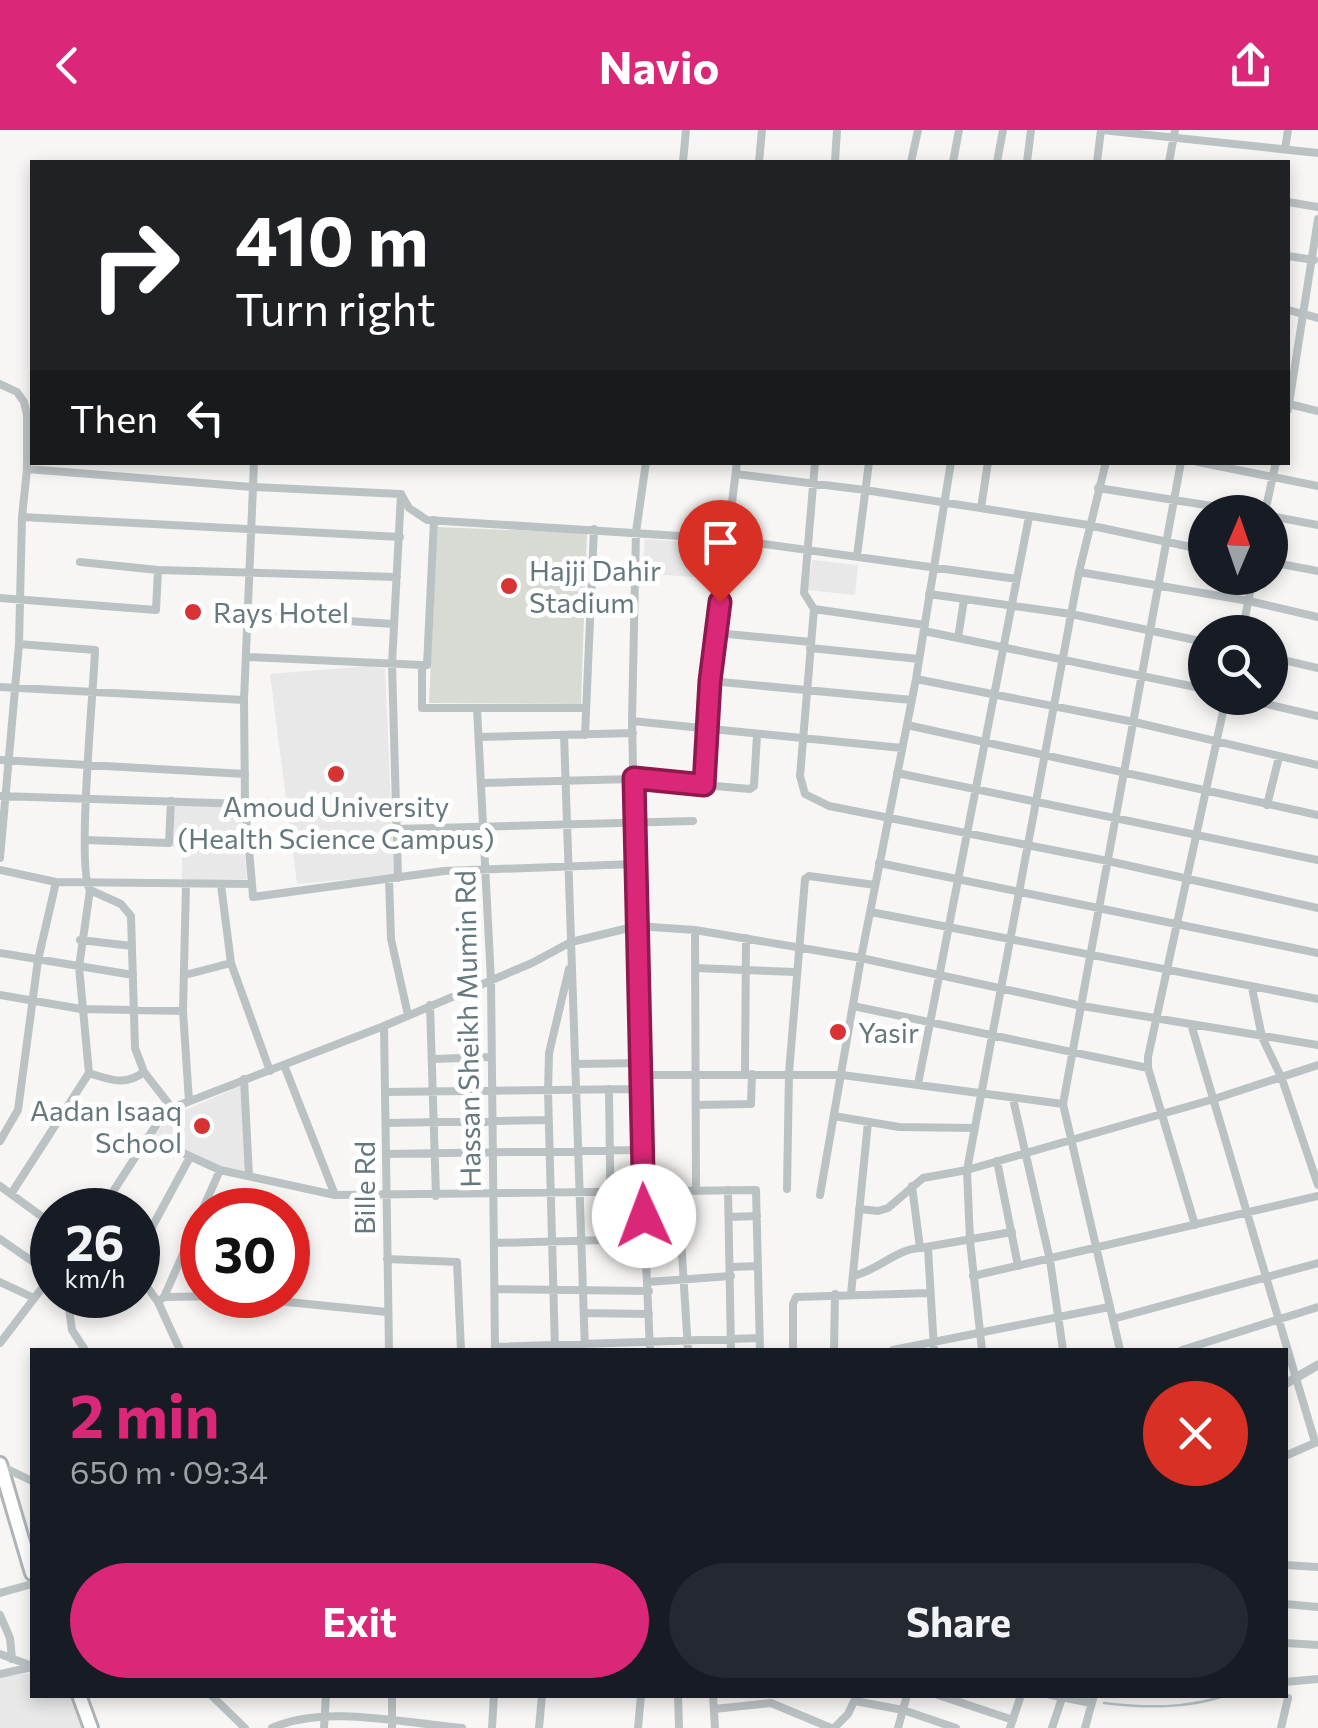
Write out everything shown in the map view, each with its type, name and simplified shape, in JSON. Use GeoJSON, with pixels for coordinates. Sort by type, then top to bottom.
{"type":"FeatureCollection","features":[{"type":"Feature","properties":{"kind":"highway"},"geometry":{"type":"LineString","coordinates":[[0,1465],[5,1498],[30,1567]]}},
{"type":"Feature","properties":{"kind":"highway"},"geometry":{"type":"LineString","coordinates":[[79,1698],[90,1728]]}},
{"type":"Feature","properties":{"kind":"street"},"geometry":{"type":"LineString","coordinates":[[683,160],[686,130]]}},
{"type":"Feature","properties":{"kind":"street"},"geometry":{"type":"LineString","coordinates":[[759,160],[762,130]]}},
{"type":"Feature","properties":{"kind":"street"},"geometry":{"type":"LineString","coordinates":[[835,160],[837,130]]}},
{"type":"Feature","properties":{"kind":"street"},"geometry":{"type":"LineString","coordinates":[[911,160],[918,130]]}},
{"type":"Feature","properties":{"kind":"street"},"geometry":{"type":"LineString","coordinates":[[952,160],[959,130]]}},
{"type":"Feature","properties":{"kind":"street"},"geometry":{"type":"LineString","coordinates":[[997,160],[1003,130]]}},
{"type":"Feature","properties":{"kind":"street"},"geometry":{"type":"LineString","coordinates":[[1028,160],[1030,130]]}},
{"type":"Feature","properties":{"kind":"street"},"geometry":{"type":"LineString","coordinates":[[1096,160],[1102,130],[1174,133],[1318,154]]}},
{"type":"Feature","properties":{"kind":"street"},"geometry":{"type":"LineString","coordinates":[[1285,149],[1288,130]]}},
{"type":"Feature","properties":{"kind":"street"},"geometry":{"type":"LineString","coordinates":[[1169,160],[1174,133]]}},
{"type":"Feature","properties":{"kind":"street"},"geometry":{"type":"LineString","coordinates":[[1290,202],[1318,206]]}},
{"type":"Feature","properties":{"kind":"street"},"geometry":{"type":"LineString","coordinates":[[1290,387],[1292,357],[1314,278],[1318,223]]}},
{"type":"Feature","properties":{"kind":"street"},"geometry":{"type":"LineString","coordinates":[[1290,256],[1314,260]]}},
{"type":"Feature","properties":{"kind":"street"},"geometry":{"type":"LineString","coordinates":[[1290,310],[1318,318]]}},
{"type":"Feature","properties":{"kind":"street"},"geometry":{"type":"LineString","coordinates":[[0,384],[17,392],[27,415],[19,644],[4,761],[0,858]]}},
{"type":"Feature","properties":{"kind":"street"},"geometry":{"type":"LineString","coordinates":[[1290,402],[1318,411]]}},
{"type":"Feature","properties":{"kind":"street"},"geometry":{"type":"LineString","coordinates":[[254,465],[244,700],[244,804],[253,897],[487,868],[634,864]]}},
{"type":"Feature","properties":{"kind":"street"},"geometry":{"type":"LineString","coordinates":[[646,465],[636,532],[632,734],[642,1192],[650,1347]]}},
{"type":"Feature","properties":{"kind":"street"},"geometry":{"type":"LineString","coordinates":[[704,785],[710,681],[738,465]]}},
{"type":"Feature","properties":{"kind":"street"},"geometry":{"type":"LineString","coordinates":[[814,465],[804,593],[814,609],[800,776],[805,794],[828,806],[1108,861],[1318,908]]}},
{"type":"Feature","properties":{"kind":"street"},"geometry":{"type":"LineString","coordinates":[[857,556],[868,465]]}},
{"type":"Feature","properties":{"kind":"street"},"geometry":{"type":"LineString","coordinates":[[820,1196],[861,958],[920,659],[951,465]]}},
{"type":"Feature","properties":{"kind":"street"},"geometry":{"type":"LineString","coordinates":[[981,508],[988,465]]}},
{"type":"Feature","properties":{"kind":"street"},"geometry":{"type":"LineString","coordinates":[[982,1348],[966,1170],[1030,845],[1070,614],[1105,465]]}},
{"type":"Feature","properties":{"kind":"street"},"geometry":{"type":"LineString","coordinates":[[1120,1348],[1063,1104],[1180,465]]}},
{"type":"Feature","properties":{"kind":"street"},"geometry":{"type":"LineString","coordinates":[[1214,465],[1318,486]]}},
{"type":"Feature","properties":{"kind":"street"},"geometry":{"type":"LineString","coordinates":[[1270,495],[1275,465]]}},
{"type":"Feature","properties":{"kind":"street"},"geometry":{"type":"LineString","coordinates":[[27,469],[400,494],[416,514],[434,520],[727,539],[1018,580]]}},
{"type":"Feature","properties":{"kind":"street"},"geometry":{"type":"LineString","coordinates":[[736,474],[1088,525],[1188,547]]}},
{"type":"Feature","properties":{"kind":"street"},"geometry":{"type":"LineString","coordinates":[[1098,488],[1188,504]]}},
{"type":"Feature","properties":{"kind":"street"},"geometry":{"type":"LineString","coordinates":[[400,494],[392,664],[396,830],[391,939],[408,1015]]}},
{"type":"Feature","properties":{"kind":"street"},"geometry":{"type":"LineString","coordinates":[[22,517],[400,537]]}},
{"type":"Feature","properties":{"kind":"street"},"geometry":{"type":"LineString","coordinates":[[918,1084],[1029,517]]}},
{"type":"Feature","properties":{"kind":"street"},"geometry":{"type":"LineString","coordinates":[[1288,519],[1318,525]]}},
{"type":"Feature","properties":{"kind":"street"},"geometry":{"type":"LineString","coordinates":[[248,657],[427,665],[434,520]]}},
{"type":"Feature","properties":{"kind":"street"},"geometry":{"type":"LineString","coordinates":[[585,735],[594,529]]}},
{"type":"Feature","properties":{"kind":"street"},"geometry":{"type":"LineString","coordinates":[[80,562],[158,570],[397,576]]}},
{"type":"Feature","properties":{"kind":"street"},"geometry":{"type":"LineString","coordinates":[[1288,566],[1318,572]]}},
{"type":"Feature","properties":{"kind":"street"},"geometry":{"type":"LineString","coordinates":[[0,598],[156,610],[158,570]]}},
{"type":"Feature","properties":{"kind":"street"},"geometry":{"type":"LineString","coordinates":[[1079,572],[1318,617]]}},
{"type":"Feature","properties":{"kind":"street"},"geometry":{"type":"LineString","coordinates":[[929,594],[1070,614],[1188,638]]}},
{"type":"Feature","properties":{"kind":"street"},"geometry":{"type":"LineString","coordinates":[[1246,615],[1250,595]]}},
{"type":"Feature","properties":{"kind":"street"},"geometry":{"type":"LineString","coordinates":[[958,638],[964,600]]}},
{"type":"Feature","properties":{"kind":"street"},"geometry":{"type":"LineString","coordinates":[[814,609],[924,628],[1188,685]]}},
{"type":"Feature","properties":{"kind":"street"},"geometry":{"type":"LineString","coordinates":[[249,615],[394,624]]}},
{"type":"Feature","properties":{"kind":"street"},"geometry":{"type":"LineString","coordinates":[[717,632],[920,659]]}},
{"type":"Feature","properties":{"kind":"street"},"geometry":{"type":"LineString","coordinates":[[11,1194],[88,1074],[78,967],[87,886],[85,840],[96,650],[19,644]]}},
{"type":"Feature","properties":{"kind":"street"},"geometry":{"type":"LineString","coordinates":[[1288,661],[1318,668]]}},
{"type":"Feature","properties":{"kind":"street"},"geometry":{"type":"LineString","coordinates":[[422,665],[422,708],[586,708]]}},
{"type":"Feature","properties":{"kind":"street"},"geometry":{"type":"LineString","coordinates":[[916,680],[1054,705],[1318,765]]}},
{"type":"Feature","properties":{"kind":"street"},"geometry":{"type":"LineString","coordinates":[[710,681],[912,700]]}},
{"type":"Feature","properties":{"kind":"street"},"geometry":{"type":"LineString","coordinates":[[0,686],[244,700]]}},
{"type":"Feature","properties":{"kind":"street","name":"Hassan Sheikh Mumin Rd"},"geometry":{"type":"LineString","coordinates":[[477,708],[491,981],[495,1348]]}},
{"type":"Feature","properties":{"kind":"street"},"geometry":{"type":"LineString","coordinates":[[1288,709],[1318,716]]}},
{"type":"Feature","properties":{"kind":"street"},"geometry":{"type":"LineString","coordinates":[[1195,1225],[1148,1068],[1222,715]]}},
{"type":"Feature","properties":{"kind":"street"},"geometry":{"type":"LineString","coordinates":[[632,721],[902,748]]}},
{"type":"Feature","properties":{"kind":"street"},"geometry":{"type":"LineString","coordinates":[[907,725],[1318,815]]}},
{"type":"Feature","properties":{"kind":"street"},"geometry":{"type":"LineString","coordinates":[[479,737],[632,734]]}},
{"type":"Feature","properties":{"kind":"street"},"geometry":{"type":"LineString","coordinates":[[482,783],[634,778],[753,788],[757,735]]}},
{"type":"Feature","properties":{"kind":"street"},"geometry":{"type":"LineString","coordinates":[[564,736],[585,1347]]}},
{"type":"Feature","properties":{"kind":"street"},"geometry":{"type":"LineString","coordinates":[[1267,805],[1278,757]]}},
{"type":"Feature","properties":{"kind":"street"},"geometry":{"type":"LineString","coordinates":[[4,761],[244,774]]}},
{"type":"Feature","properties":{"kind":"street"},"geometry":{"type":"LineString","coordinates":[[897,772],[1318,860]]}},
{"type":"Feature","properties":{"kind":"street"},"geometry":{"type":"LineString","coordinates":[[4,796],[244,804]]}},
{"type":"Feature","properties":{"kind":"street"},"geometry":{"type":"LineString","coordinates":[[85,840],[170,843],[171,801]]}},
{"type":"Feature","properties":{"kind":"street"},"geometry":{"type":"LineString","coordinates":[[396,830],[693,821]]}},
{"type":"Feature","properties":{"kind":"street"},"geometry":{"type":"LineString","coordinates":[[879,864],[1318,953]]}},
{"type":"Feature","properties":{"kind":"street"},"geometry":{"type":"LineString","coordinates":[[0,870],[87,886],[252,884]]}},
{"type":"Feature","properties":{"kind":"street"},"geometry":{"type":"LineString","coordinates":[[787,1188],[794,972],[806,876],[875,885]]}},
{"type":"Feature","properties":{"kind":"street"},"geometry":{"type":"LineString","coordinates":[[0,1141],[18,1110],[38,960],[56,882]]}},
{"type":"Feature","properties":{"kind":"street"},"geometry":{"type":"LineString","coordinates":[[186,885],[183,1011],[189,1101]]}},
{"type":"Feature","properties":{"kind":"street"},"geometry":{"type":"LineString","coordinates":[[220,885],[232,964],[270,1071]]}},
{"type":"Feature","properties":{"kind":"street"},"geometry":{"type":"LineString","coordinates":[[87,886],[114,900],[131,916],[135,1048],[144,1072],[172,1108]]}},
{"type":"Feature","properties":{"kind":"street"},"geometry":{"type":"LineString","coordinates":[[871,912],[1318,1000]]}},
{"type":"Feature","properties":{"kind":"street"},"geometry":{"type":"LineString","coordinates":[[115,1188],[162,1116],[172,1108],[384,1026],[571,942],[638,926],[695,930],[861,958],[1082,1006],[1318,1045]]}},
{"type":"Feature","properties":{"kind":"street"},"geometry":{"type":"LineString","coordinates":[[695,930],[696,1190]]}},
{"type":"Feature","properties":{"kind":"street"},"geometry":{"type":"LineString","coordinates":[[696,1104],[751,1104],[746,938]]}},
{"type":"Feature","properties":{"kind":"street"},"geometry":{"type":"LineString","coordinates":[[80,940],[132,946]]}},
{"type":"Feature","properties":{"kind":"street"},"geometry":{"type":"LineString","coordinates":[[0,953],[132,975]]}},
{"type":"Feature","properties":{"kind":"street"},"geometry":{"type":"LineString","coordinates":[[555,1348],[548,1091],[550,1054],[571,960]]}},
{"type":"Feature","properties":{"kind":"street"},"geometry":{"type":"LineString","coordinates":[[185,975],[232,964]]}},
{"type":"Feature","properties":{"kind":"street"},"geometry":{"type":"LineString","coordinates":[[695,968],[794,972]]}},
{"type":"Feature","properties":{"kind":"street"},"geometry":{"type":"LineString","coordinates":[[1252,988],[1262,1036],[1282,1079],[1318,1186]]}},
{"type":"Feature","properties":{"kind":"street"},"geometry":{"type":"LineString","coordinates":[[0,996],[81,1009],[183,1011]]}},
{"type":"Feature","properties":{"kind":"street"},"geometry":{"type":"LineString","coordinates":[[430,1004],[436,1196]]}},
{"type":"Feature","properties":{"kind":"street"},"geometry":{"type":"LineString","coordinates":[[854,1006],[1148,1068]]}},
{"type":"Feature","properties":{"kind":"street"},"geometry":{"type":"LineString","coordinates":[[1191,1024],[1288,1348]]}},
{"type":"Feature","properties":{"kind":"street","name":"Bille Rd"},"geometry":{"type":"LineString","coordinates":[[384,1026],[388,1348]]}},
{"type":"Feature","properties":{"kind":"street"},"geometry":{"type":"LineString","coordinates":[[432,1059],[490,1057]]}},
{"type":"Feature","properties":{"kind":"street"},"geometry":{"type":"LineString","coordinates":[[575,1064],[642,1063]]}},
{"type":"Feature","properties":{"kind":"street"},"geometry":{"type":"LineString","coordinates":[[859,1209],[883,1210],[923,1178],[966,1170],[1164,1114],[1318,1065]]}},
{"type":"Feature","properties":{"kind":"street"},"geometry":{"type":"LineString","coordinates":[[284,1066],[334,1195]]}},
{"type":"Feature","properties":{"kind":"street"},"geometry":{"type":"LineString","coordinates":[[88,1074],[122,1081],[134,1080],[144,1072]]}},
{"type":"Feature","properties":{"kind":"street"},"geometry":{"type":"LineString","coordinates":[[641,1075],[842,1075],[1063,1104]]}},
{"type":"Feature","properties":{"kind":"street"},"geometry":{"type":"LineString","coordinates":[[244,1079],[249,1176]]}},
{"type":"Feature","properties":{"kind":"street"},"geometry":{"type":"LineString","coordinates":[[385,1092],[642,1088]]}},
{"type":"Feature","properties":{"kind":"street"},"geometry":{"type":"LineString","coordinates":[[609,1089],[611,1241]]}},
{"type":"Feature","properties":{"kind":"street"},"geometry":{"type":"LineString","coordinates":[[1014,1099],[1050,1260],[1063,1348]]}},
{"type":"Feature","properties":{"kind":"street"},"geometry":{"type":"LineString","coordinates":[[834,1116],[899,1127],[973,1128]]}},
{"type":"Feature","properties":{"kind":"street"},"geometry":{"type":"LineString","coordinates":[[386,1123],[548,1120]]}},
{"type":"Feature","properties":{"kind":"street"},"geometry":{"type":"LineString","coordinates":[[851,1294],[868,1122]]}},
{"type":"Feature","properties":{"kind":"street"},"geometry":{"type":"LineString","coordinates":[[148,1136],[220,1170],[334,1195],[756,1190],[760,1348]]}},
{"type":"Feature","properties":{"kind":"street"},"geometry":{"type":"LineString","coordinates":[[386,1154],[641,1150]]}},
{"type":"Feature","properties":{"kind":"street"},"geometry":{"type":"LineString","coordinates":[[160,1212],[190,1157]]}},
{"type":"Feature","properties":{"kind":"street"},"geometry":{"type":"LineString","coordinates":[[997,1161],[1018,1266]]}},
{"type":"Feature","properties":{"kind":"street"},"geometry":{"type":"LineString","coordinates":[[179,1348],[161,1300],[220,1170]]}},
{"type":"Feature","properties":{"kind":"street"},"geometry":{"type":"LineString","coordinates":[[0,1186],[30,1208]]}},
{"type":"Feature","properties":{"kind":"street"},"geometry":{"type":"LineString","coordinates":[[912,1186],[924,1248],[934,1346],[979,1330],[1109,1307]]}},
{"type":"Feature","properties":{"kind":"street"},"geometry":{"type":"LineString","coordinates":[[728,1190],[731,1345]]}},
{"type":"Feature","properties":{"kind":"street"},"geometry":{"type":"LineString","coordinates":[[678,1191],[688,1347]]}},
{"type":"Feature","properties":{"kind":"street"},"geometry":{"type":"LineString","coordinates":[[974,1276],[1318,1196]]}},
{"type":"Feature","properties":{"kind":"street"},"geometry":{"type":"LineString","coordinates":[[729,1217],[757,1216]]}},
{"type":"Feature","properties":{"kind":"street"},"geometry":{"type":"LineString","coordinates":[[853,1276],[869,1273],[908,1249],[1012,1232]]}},
{"type":"Feature","properties":{"kind":"street"},"geometry":{"type":"LineString","coordinates":[[495,1243],[681,1238]]}},
{"type":"Feature","properties":{"kind":"street"},"geometry":{"type":"LineString","coordinates":[[0,1240],[30,1260]]}},
{"type":"Feature","properties":{"kind":"street"},"geometry":{"type":"LineString","coordinates":[[387,1259],[457,1262],[461,1348]]}},
{"type":"Feature","properties":{"kind":"street"},"geometry":{"type":"LineString","coordinates":[[1113,1320],[1318,1264]]}},
{"type":"Feature","properties":{"kind":"street"},"geometry":{"type":"LineString","coordinates":[[495,1289],[648,1286],[758,1266]]}},
{"type":"Feature","properties":{"kind":"street"},"geometry":{"type":"LineString","coordinates":[[0,1282],[30,1296]]}},
{"type":"Feature","properties":{"kind":"street"},"geometry":{"type":"LineString","coordinates":[[794,1348],[793,1301],[806,1295],[930,1293]]}},
{"type":"Feature","properties":{"kind":"street"},"geometry":{"type":"LineString","coordinates":[[834,1348],[835,1294]]}},
{"type":"Feature","properties":{"kind":"street"},"geometry":{"type":"LineString","coordinates":[[161,1300],[228,1296],[388,1312]]}},
{"type":"Feature","properties":{"kind":"street"},"geometry":{"type":"LineString","coordinates":[[0,1343],[30,1303]]}},
{"type":"Feature","properties":{"kind":"street"},"geometry":{"type":"LineString","coordinates":[[1213,1346],[1318,1308]]}},
{"type":"Feature","properties":{"kind":"street"},"geometry":{"type":"LineString","coordinates":[[584,1313],[650,1314]]}},
{"type":"Feature","properties":{"kind":"street"},"geometry":{"type":"LineString","coordinates":[[70,1318],[83,1348]]}},
{"type":"Feature","properties":{"kind":"street"},"geometry":{"type":"LineString","coordinates":[[495,1348],[688,1347],[731,1345],[760,1338]]}},
{"type":"Feature","properties":{"kind":"street"},"geometry":{"type":"LineString","coordinates":[[1288,1348],[1316,1442],[1288,1455]]}},
{"type":"Feature","properties":{"kind":"street"},"geometry":{"type":"LineString","coordinates":[[1288,1382],[1318,1365]]}},
{"type":"Feature","properties":{"kind":"street"},"geometry":{"type":"LineString","coordinates":[[0,1465],[30,1481]]}},
{"type":"Feature","properties":{"kind":"street"},"geometry":{"type":"LineString","coordinates":[[1288,1565],[1318,1567]]}},
{"type":"Feature","properties":{"kind":"street"},"geometry":{"type":"LineString","coordinates":[[0,1593],[30,1585]]}},
{"type":"Feature","properties":{"kind":"street"},"geometry":{"type":"LineString","coordinates":[[1288,1604],[1318,1607]]}},
{"type":"Feature","properties":{"kind":"street"},"geometry":{"type":"LineString","coordinates":[[0,1615],[10,1638],[12,1659]]}},
{"type":"Feature","properties":{"kind":"street"},"geometry":{"type":"LineString","coordinates":[[1288,1643],[1318,1645]]}},
{"type":"Feature","properties":{"kind":"street"},"geometry":{"type":"LineString","coordinates":[[0,1654],[30,1665]]}},
{"type":"Feature","properties":{"kind":"street"},"geometry":{"type":"LineString","coordinates":[[0,1674],[30,1666]]}},
{"type":"Feature","properties":{"kind":"street"},"geometry":{"type":"LineString","coordinates":[[1288,1682],[1318,1679]]}},
{"type":"Feature","properties":{"kind":"street"},"geometry":{"type":"LineString","coordinates":[[214,1698],[246,1728]]}},
{"type":"Feature","properties":{"kind":"street"},"geometry":{"type":"LineString","coordinates":[[324,1728],[326,1698]]}},
{"type":"Feature","properties":{"kind":"street"},"geometry":{"type":"LineString","coordinates":[[392,1698],[392,1725]]}},
{"type":"Feature","properties":{"kind":"street"},"geometry":{"type":"LineString","coordinates":[[492,1728],[494,1698]]}},
{"type":"Feature","properties":{"kind":"street"},"geometry":{"type":"LineString","coordinates":[[539,1728],[542,1698]]}},
{"type":"Feature","properties":{"kind":"street"},"geometry":{"type":"LineString","coordinates":[[638,1728],[641,1698]]}},
{"type":"Feature","properties":{"kind":"street"},"geometry":{"type":"LineString","coordinates":[[678,1698],[679,1728]]}},
{"type":"Feature","properties":{"kind":"street"},"geometry":{"type":"LineString","coordinates":[[713,1698],[714,1728]]}},
{"type":"Feature","properties":{"kind":"street"},"geometry":{"type":"LineString","coordinates":[[745,1698],[746,1706]]}},
{"type":"Feature","properties":{"kind":"street"},"geometry":{"type":"LineString","coordinates":[[714,1710],[772,1703],[832,1728],[856,1698],[956,1728]]}},
{"type":"Feature","properties":{"kind":"street"},"geometry":{"type":"LineString","coordinates":[[898,1728],[906,1698]]}},
{"type":"Feature","properties":{"kind":"street"},"geometry":{"type":"LineString","coordinates":[[946,1698],[1012,1724],[1020,1698]]}},
{"type":"Feature","properties":{"kind":"street"},"geometry":{"type":"LineString","coordinates":[[1052,1728],[1062,1698]]}},
{"type":"Feature","properties":{"kind":"street"},"geometry":{"type":"LineString","coordinates":[[1281,1728],[1288,1698]]}},
{"type":"Feature","properties":{"kind":"street"},"geometry":{"type":"LineString","coordinates":[[1086,1728],[1092,1699]]}},
{"type":"Feature","properties":{"kind":"street"},"geometry":{"type":"LineString","coordinates":[[272,1728],[326,1716],[392,1725],[462,1728]]}},
{"type":"Feature","properties":{"kind":"shaded area","name":"Hajji Dahir Stadium"},"geometry":{"type":"Polygon","coordinates":[[[437,527],[587,533],[581,704],[429,703],[437,527]]]}},
{"type":"Feature","properties":{"kind":"shaded area"},"geometry":{"type":"Polygon","coordinates":[[[645,539],[719,545],[716,579],[642,573],[645,539]]]}},
{"type":"Feature","properties":{"kind":"shaded area"},"geometry":{"type":"Polygon","coordinates":[[[812,560],[858,565],[855,595],[808,590],[812,560]]]}},
{"type":"Feature","properties":{"kind":"shaded area","name":"Amoud University (Health Science Campus)"},"geometry":{"type":"Polygon","coordinates":[[[369,666],[385,669],[394,875],[297,884],[270,674],[369,666]]]}},
{"type":"Feature","properties":{"kind":"shaded area"},"geometry":{"type":"Polygon","coordinates":[[[175,805],[241,808],[247,879],[182,881],[182,848],[173,847],[175,805]]]}},
{"type":"Feature","properties":{"kind":"shaded area","name":"Aadan Isaaq School"},"geometry":{"type":"Polygon","coordinates":[[[241,1086],[246,1172],[190,1155],[154,1134],[169,1117],[241,1086]]]}},
{"type":"Feature","properties":{"kind":"shaded area"},"geometry":{"type":"Polygon","coordinates":[[[30,1673],[30,1698],[72,1698],[86,1728],[0,1728],[0,1677],[30,1673]]]}},
{"type":"Feature","properties":{"kind":"waterway"},"geometry":{"type":"LineString","coordinates":[[1104,1703],[1166,1706],[1216,1698]]}},
{"type":"Feature","properties":{"kind":"place","name":"Hajji Dahir Stadium"},"geometry":{"type":"Point","coordinates":[509,586]}},
{"type":"Feature","properties":{"kind":"place","name":"Rays Hotel"},"geometry":{"type":"Point","coordinates":[193,612]}},
{"type":"Feature","properties":{"kind":"place","name":"Amoud University (Health Science Campus)"},"geometry":{"type":"Point","coordinates":[336,774]}},
{"type":"Feature","properties":{"kind":"place","name":"Yasir"},"geometry":{"type":"Point","coordinates":[838,1032]}},
{"type":"Feature","properties":{"kind":"place","name":"Aadan Isaaq School"},"geometry":{"type":"Point","coordinates":[202,1126]}},
{"type":"Feature","properties":{"kind":"route"},"geometry":{"type":"LineString","coordinates":[[644,1216],[634,778],[704,785],[710,681],[720,602]]}}]}
